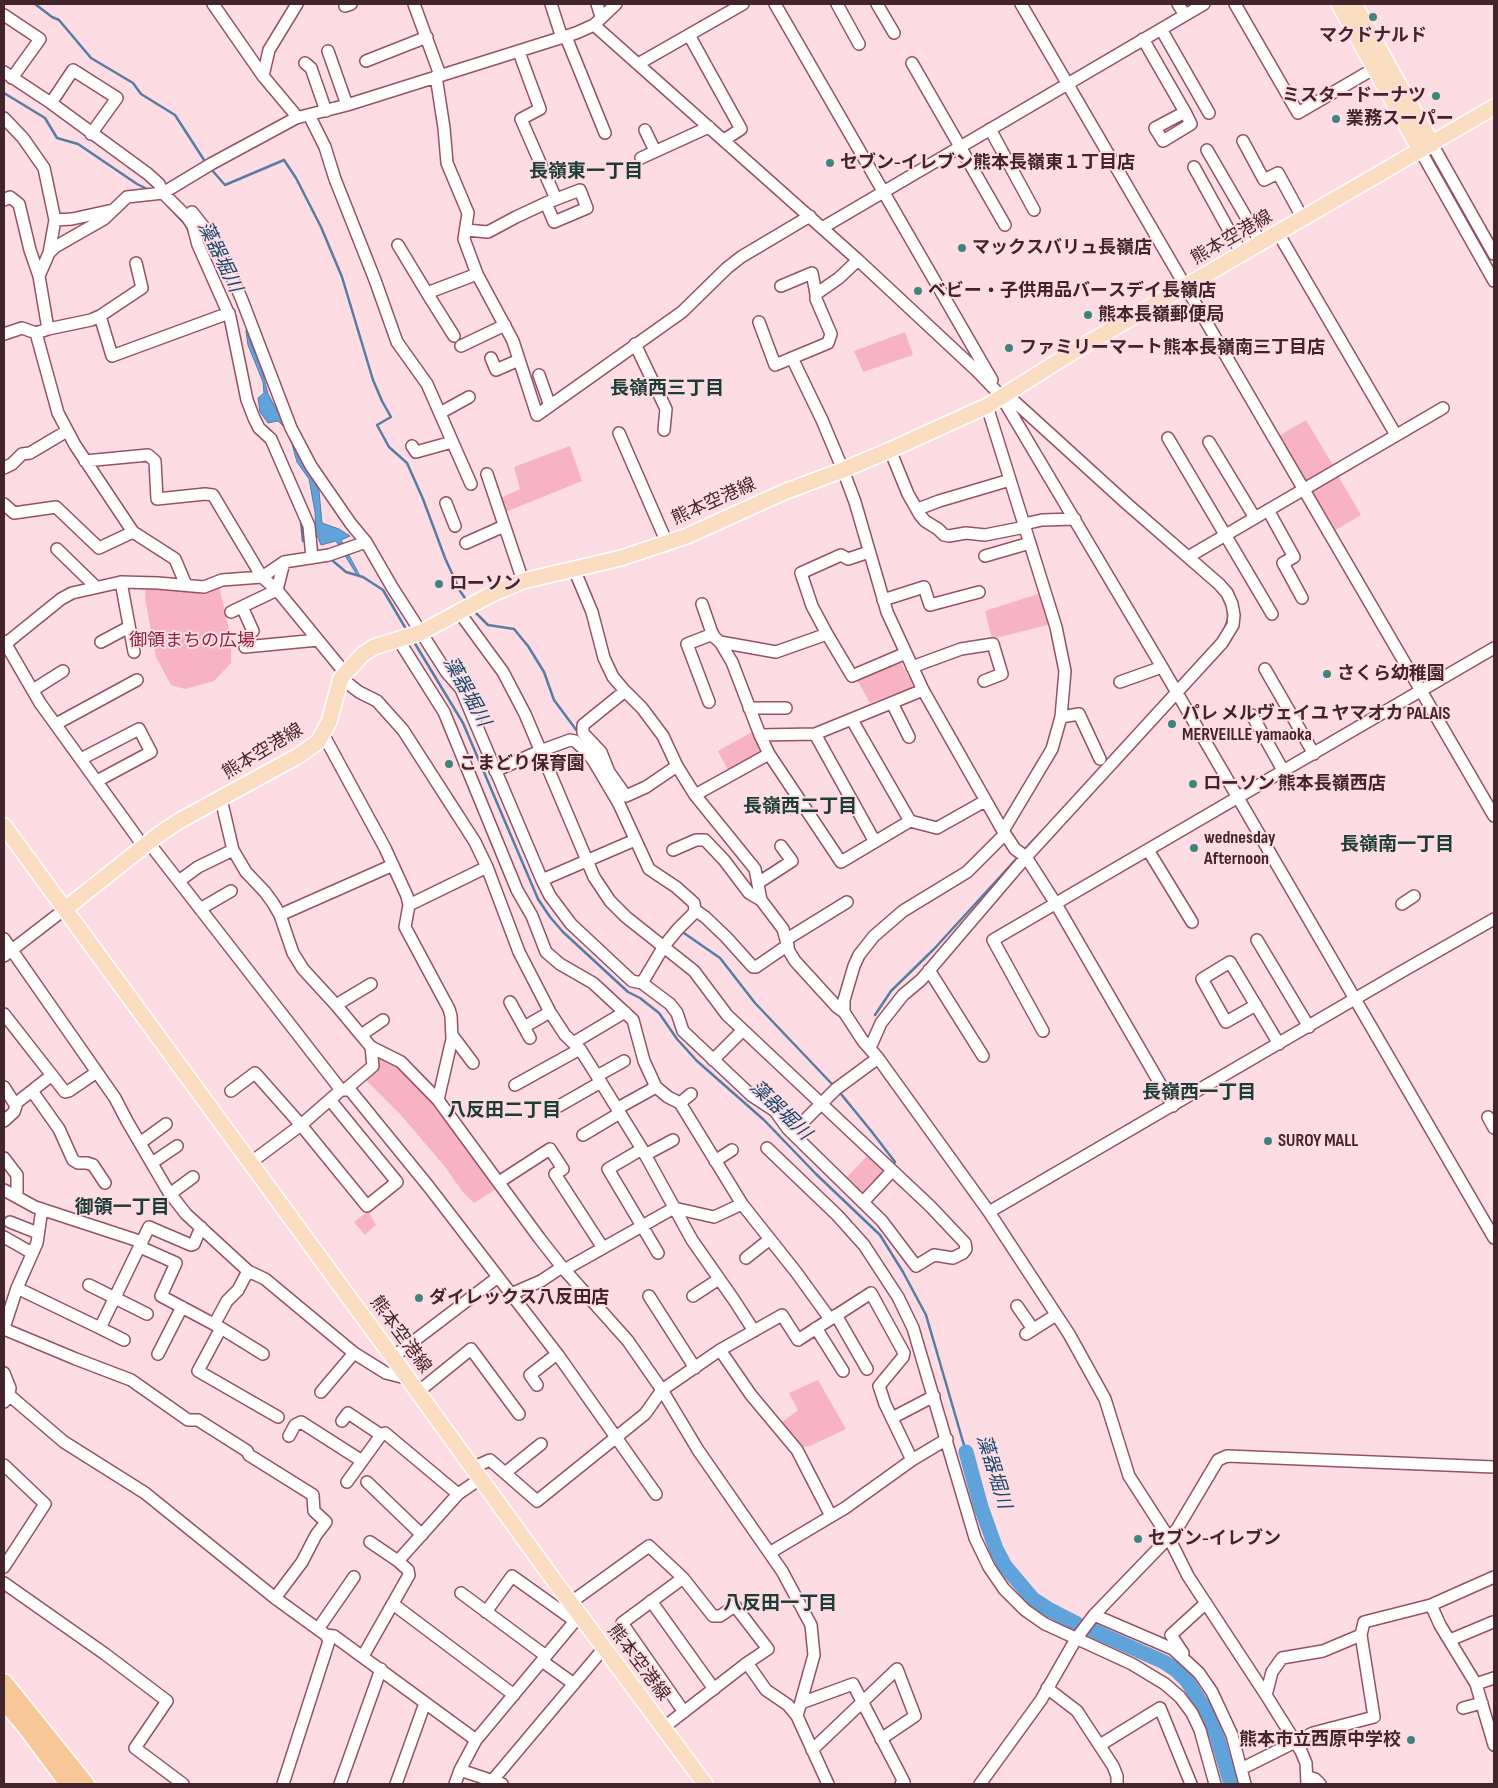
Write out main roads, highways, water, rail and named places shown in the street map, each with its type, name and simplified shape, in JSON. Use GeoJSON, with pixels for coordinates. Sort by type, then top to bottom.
{"type":"FeatureCollection","features":[{"type":"Feature","properties":{"kind":"highway"},"geometry":{"type":"LineString","coordinates":[[4,1682],[86,1784]]}},
{"type":"Feature","properties":{"kind":"highway"},"geometry":{"type":"LineString","coordinates":[[4,1702],[24,1725],[68,1784]]}},
{"type":"Feature","properties":{"kind":"main road"},"geometry":{"type":"LineString","coordinates":[[1339,4],[1375,68],[1426,147]]}},
{"type":"Feature","properties":{"kind":"main road"},"geometry":{"type":"LineString","coordinates":[[1354,4],[1426,147]]}},
{"type":"Feature","properties":{"kind":"main road","name":"熊本空港線"},"geometry":{"type":"LineString","coordinates":[[65,909],[179,821],[298,756],[318,742],[329,722],[343,675],[363,654],[374,647],[422,632],[466,608],[523,581],[621,558],[686,536],[784,492],[890,450],[987,406],[1076,350],[1494,107]]}},
{"type":"Feature","properties":{"kind":"main road","name":"熊本空港線"},"geometry":{"type":"LineString","coordinates":[[4,826],[409,1379],[570,1603],[577,1618],[604,1648],[705,1784]]}},
{"type":"Feature","properties":{"kind":"water"},"geometry":{"type":"Polygon","coordinates":[[[246,331],[262,370],[268,394],[291,436],[305,468],[315,481],[319,491],[322,523],[339,529],[350,536],[341,540],[360,576],[357,575],[336,541],[321,545],[316,533],[315,512],[309,479],[297,462],[292,444],[284,427],[278,421],[268,423],[260,412],[258,398],[264,393],[263,382],[248,345],[246,331]]]}},
{"type":"Feature","properties":{"kind":"waterway"},"geometry":{"type":"LineString","coordinates":[[35,4],[59,20],[91,58],[133,83],[141,94],[175,115],[206,163]]}},
{"type":"Feature","properties":{"kind":"waterway","name":"藻器堀川"},"geometry":{"type":"LineString","coordinates":[[4,93],[45,118],[57,138],[78,144],[149,190]]}},
{"type":"Feature","properties":{"kind":"waterway"},"geometry":{"type":"LineString","coordinates":[[211,169],[225,185],[284,160],[296,178],[321,227],[342,277],[373,380],[391,417],[377,425],[389,447],[407,463],[445,558],[460,591],[467,601]]}},
{"type":"Feature","properties":{"kind":"waterway","name":"藻器堀川"},"geometry":{"type":"LineString","coordinates":[[168,206],[186,225],[189,232]]}},
{"type":"Feature","properties":{"kind":"waterway","name":"藻器堀川"},"geometry":{"type":"LineString","coordinates":[[301,522],[303,541]]}},
{"type":"Feature","properties":{"kind":"waterway","name":"藻器堀川"},"geometry":{"type":"LineString","coordinates":[[333,561],[346,572],[363,577],[383,590],[406,629]]}},
{"type":"Feature","properties":{"kind":"waterway"},"geometry":{"type":"LineString","coordinates":[[473,610],[488,625],[514,629],[528,646],[544,672],[554,700],[580,735]]}},
{"type":"Feature","properties":{"kind":"waterway"},"geometry":{"type":"LineString","coordinates":[[1225,628],[1228,612]]}},
{"type":"Feature","properties":{"kind":"waterway","name":"藻器堀川"},"geometry":{"type":"LineString","coordinates":[[414,642],[463,723],[538,899],[550,917],[563,932],[628,992],[640,998],[659,1013],[677,1039],[697,1061],[764,1120],[816,1174],[880,1235],[926,1315],[966,1452]]}},
{"type":"Feature","properties":{"kind":"waterway"},"geometry":{"type":"LineString","coordinates":[[1024,850],[1041,832]]}},
{"type":"Feature","properties":{"kind":"waterway"},"geometry":{"type":"LineString","coordinates":[[875,1015],[891,991],[934,949],[1019,856]]}},
{"type":"Feature","properties":{"kind":"waterway"},"geometry":{"type":"LineString","coordinates":[[681,931],[720,958],[755,1003],[831,1083]]}},
{"type":"Feature","properties":{"kind":"waterway"},"geometry":{"type":"LineString","coordinates":[[841,1094],[894,1163]]}},
{"type":"Feature","properties":{"kind":"waterway","name":"藻器堀川"},"geometry":{"type":"LineString","coordinates":[[966,1452],[981,1507],[996,1549],[1005,1566],[1033,1599],[1077,1624]]}},
{"type":"Feature","properties":{"kind":"waterway","name":"藻器堀川"},"geometry":{"type":"LineString","coordinates":[[1092,1630],[1164,1662],[1187,1681],[1205,1709],[1217,1737],[1231,1784]]}},
{"type":"Feature","properties":{"kind":"place","name":"マクドナルド"},"geometry":{"type":"Point","coordinates":[1373,17]}},
{"type":"Feature","properties":{"kind":"place","name":"ミスタードーナツ"},"geometry":{"type":"Point","coordinates":[1436,96]}},
{"type":"Feature","properties":{"kind":"place","name":"業務スーパー"},"geometry":{"type":"Point","coordinates":[1336,119]}},
{"type":"Feature","properties":{"kind":"place","name":"セブン-イレブン熊本長嶺東１丁目店"},"geometry":{"type":"Point","coordinates":[830,163]}},
{"type":"Feature","properties":{"kind":"place","name":"マックスバリュ長嶺店"},"geometry":{"type":"Point","coordinates":[962,248]}},
{"type":"Feature","properties":{"kind":"place","name":"ベビー・子供用品バースデイ長嶺店"},"geometry":{"type":"Point","coordinates":[918,291]}},
{"type":"Feature","properties":{"kind":"place","name":"熊本長嶺郵便局"},"geometry":{"type":"Point","coordinates":[1088,315]}},
{"type":"Feature","properties":{"kind":"place","name":"ファミリーマート熊本長嶺南三丁目店"},"geometry":{"type":"Point","coordinates":[1009,348]}},
{"type":"Feature","properties":{"kind":"place","name":"ローソン"},"geometry":{"type":"Point","coordinates":[439,584]}},
{"type":"Feature","properties":{"kind":"place","name":"さくら幼稚園"},"geometry":{"type":"Point","coordinates":[1327,674]}},
{"type":"Feature","properties":{"kind":"place","name":"パレ メルヴェイユ ヤマオカ PALAIS MERVEILLE yamaoka"},"geometry":{"type":"Point","coordinates":[1172,724]}},
{"type":"Feature","properties":{"kind":"place","name":"こまどり保育園"},"geometry":{"type":"Point","coordinates":[449,764]}},
{"type":"Feature","properties":{"kind":"place","name":"ローソン 熊本長嶺西店"},"geometry":{"type":"Point","coordinates":[1193,784]}},
{"type":"Feature","properties":{"kind":"place","name":"wednesday Afternoon"},"geometry":{"type":"Point","coordinates":[1194,848]}},
{"type":"Feature","properties":{"kind":"place","name":"SUROY MALL"},"geometry":{"type":"Point","coordinates":[1268,1141]}},
{"type":"Feature","properties":{"kind":"place","name":"ダイレックス八反田店"},"geometry":{"type":"Point","coordinates":[419,1298]}},
{"type":"Feature","properties":{"kind":"place","name":"セブン-イレブン"},"geometry":{"type":"Point","coordinates":[1138,1539]}},
{"type":"Feature","properties":{"kind":"place","name":"熊本市立西原中学校"},"geometry":{"type":"Point","coordinates":[1411,1740]}},
{"type":"Feature","properties":{"kind":"district","name":"長嶺東一丁目"},"geometry":{"type":"Point","coordinates":[586,172]}},
{"type":"Feature","properties":{"kind":"district","name":"長嶺西三丁目"},"geometry":{"type":"Point","coordinates":[667,389]}},
{"type":"Feature","properties":{"kind":"district","name":"長嶺西二丁目"},"geometry":{"type":"Point","coordinates":[800,807]}},
{"type":"Feature","properties":{"kind":"district","name":"長嶺南一丁目"},"geometry":{"type":"Point","coordinates":[1397,845]}},
{"type":"Feature","properties":{"kind":"district","name":"長嶺西一丁目"},"geometry":{"type":"Point","coordinates":[1199,1093]}},
{"type":"Feature","properties":{"kind":"district","name":"八反田二丁目"},"geometry":{"type":"Point","coordinates":[504,1111]}},
{"type":"Feature","properties":{"kind":"district","name":"御領一丁目"},"geometry":{"type":"Point","coordinates":[122,1208]}},
{"type":"Feature","properties":{"kind":"district","name":"八反田一丁目"},"geometry":{"type":"Point","coordinates":[780,1604]}},
{"type":"Feature","properties":{"kind":"park label","name":"御領まちの広場"},"geometry":{"type":"Point","coordinates":[192,641]}}]}
